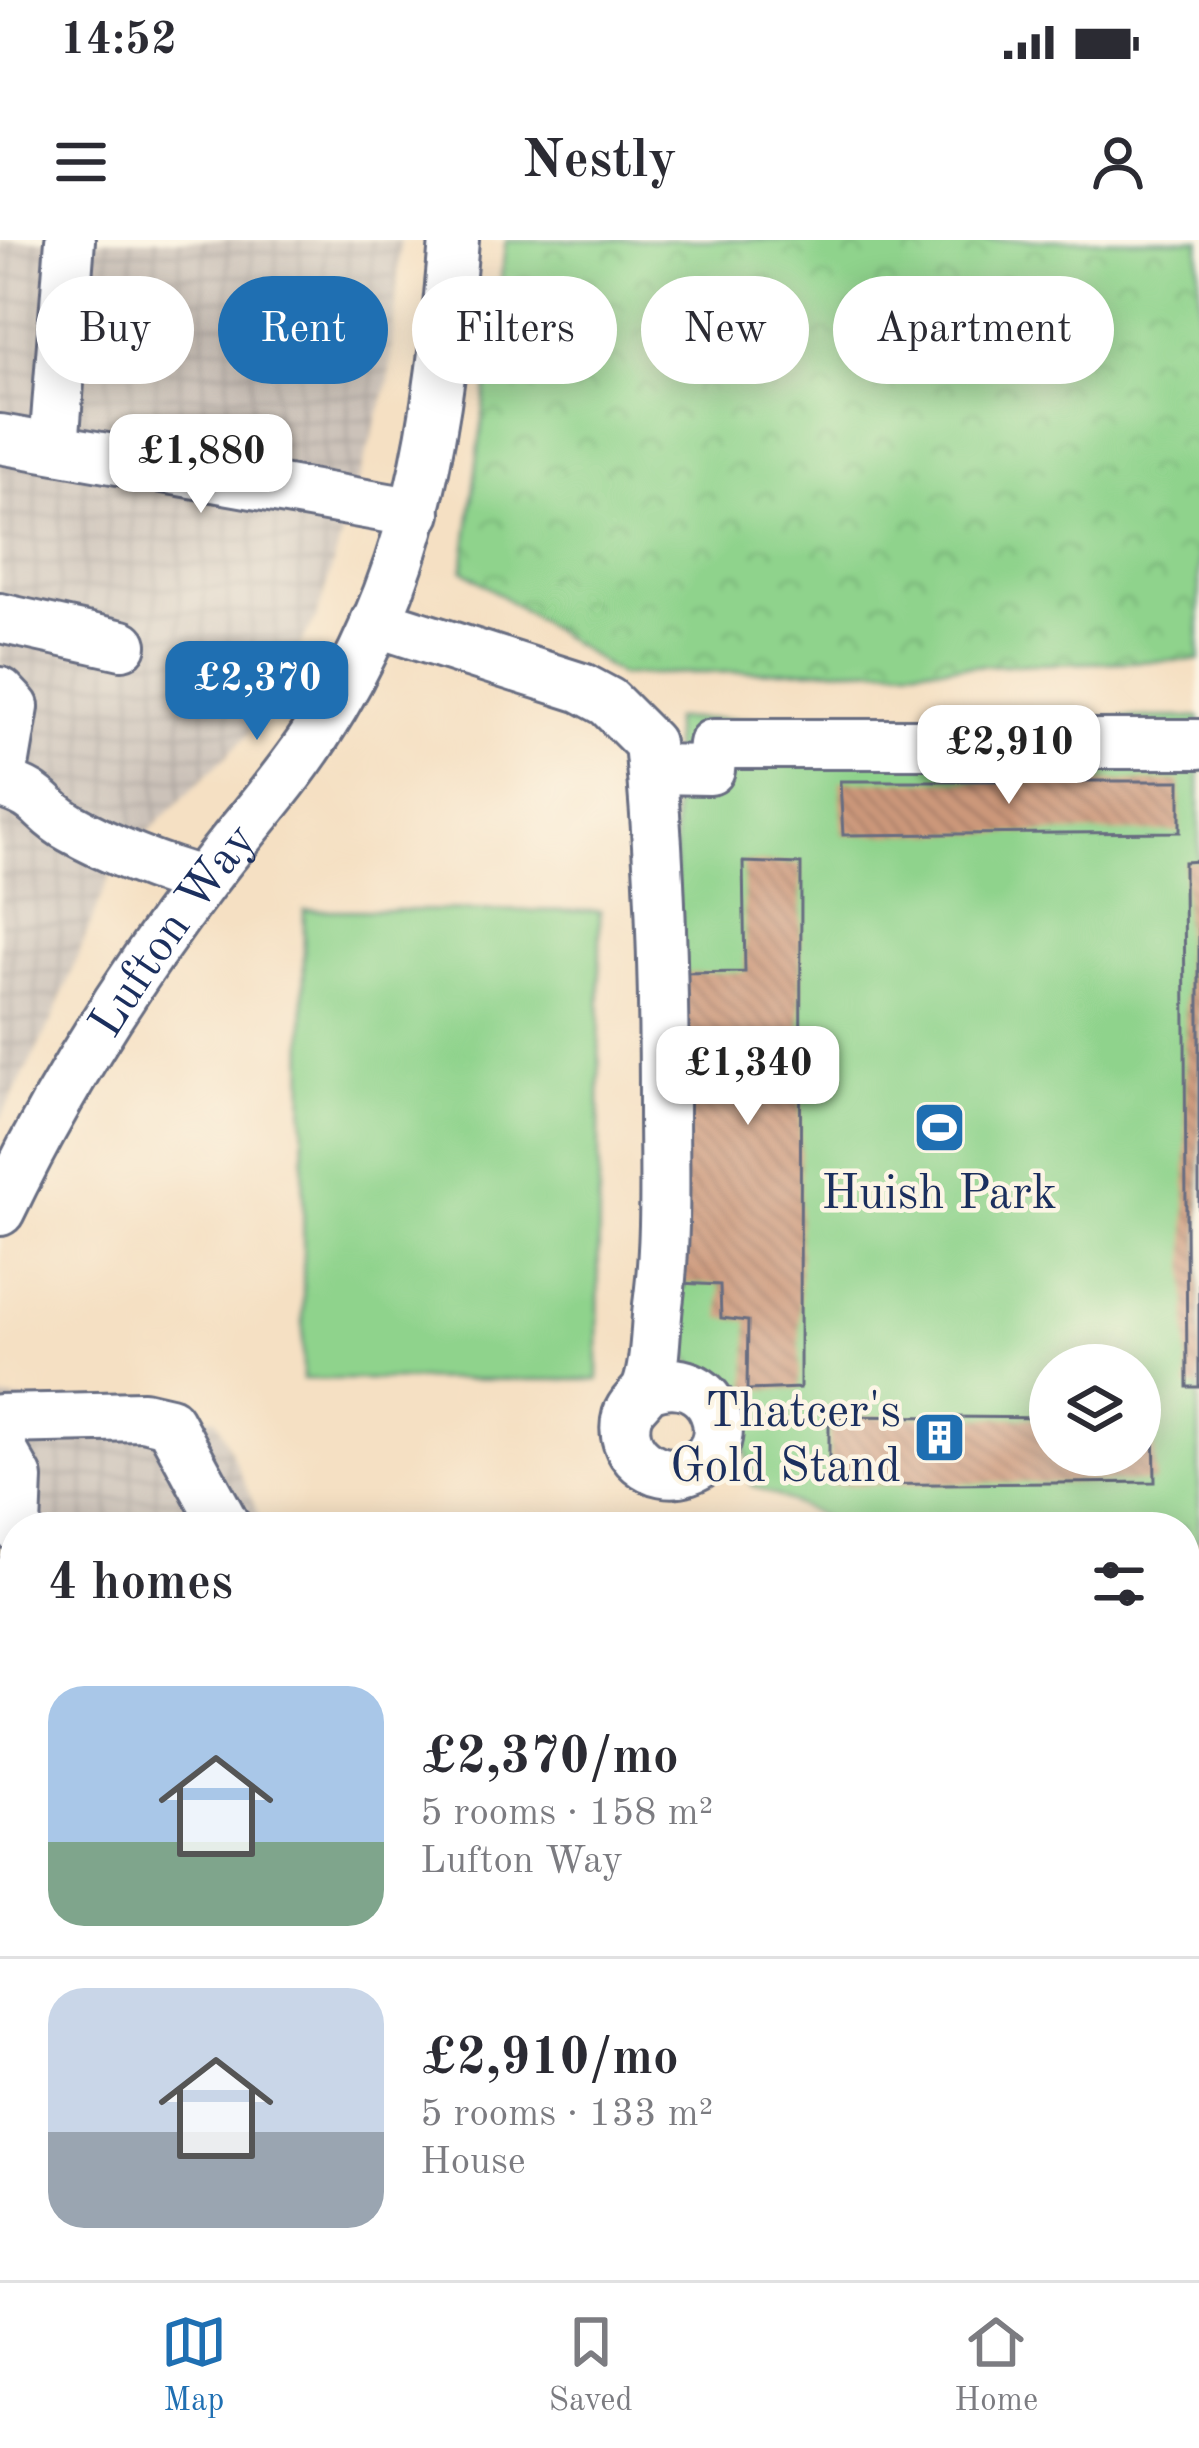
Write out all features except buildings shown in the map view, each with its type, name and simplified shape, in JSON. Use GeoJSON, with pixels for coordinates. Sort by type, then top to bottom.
{"type":"FeatureCollection","features":[{"type":"Feature","properties":{"kind":"street"},"geometry":{"type":"LineString","coordinates":[[54,447],[70,240]]}},
{"type":"Feature","properties":{"kind":"street","name":"Lufton Way"},"geometry":{"type":"LineString","coordinates":[[0,1211],[100,1029],[202,881],[316,734],[375,622],[416,513],[432,452],[454,240]]}},
{"type":"Feature","properties":{"kind":"street"},"geometry":{"type":"LineString","coordinates":[[0,439],[416,513]]}},
{"type":"Feature","properties":{"kind":"street"},"geometry":{"type":"LineString","coordinates":[[0,618],[122,646]]}},
{"type":"Feature","properties":{"kind":"street"},"geometry":{"type":"LineString","coordinates":[[375,622],[608,702],[649,743],[664,910],[664,1262],[647,1389]]}},
{"type":"Feature","properties":{"kind":"street"},"geometry":{"type":"LineString","coordinates":[[0,692],[14,707],[1,784],[33,792],[68,827],[202,881]]}},
{"type":"Feature","properties":{"kind":"street"},"geometry":{"type":"LineString","coordinates":[[652,769],[710,770],[713,744],[1199,744]]}},
{"type":"Feature","properties":{"kind":"street"},"geometry":{"type":"LineString","coordinates":[[17,1512],[18,1478],[1,1443],[143,1416],[169,1422],[218,1512]]}},
{"type":"Feature","properties":{"kind":"shaded area"},"geometry":{"type":"Polygon","coordinates":[[[0,240],[401,240],[388,383],[388,276],[218,276],[218,384],[388,384],[317,617],[246,737],[114,865],[52,1021],[0,1120],[0,240]]]}},
{"type":"Feature","properties":{"kind":"shaded area"},"geometry":{"type":"Polygon","coordinates":[[[0,1398],[216,1418],[257,1512],[0,1512],[0,1398]]]}},
{"type":"Feature","properties":{"kind":"green space"},"geometry":{"type":"Polygon","coordinates":[[[506,240],[1199,240],[1199,660],[620,675],[463,570],[487,384],[617,384],[617,276],[501,276],[506,240]]]}},
{"type":"Feature","properties":{"kind":"green space","name":"Huish Park"},"geometry":{"type":"Polygon","coordinates":[[[1199,717],[1199,1512],[813,1512],[752,1485],[741,1424],[681,1349],[673,719],[1199,717]]]}},
{"type":"Feature","properties":{"kind":"green space"},"geometry":{"type":"Polygon","coordinates":[[[304,910],[600,911],[598,1380],[303,1379],[304,910]]]}},
{"type":"Feature","properties":{"kind":"place","name":"Huish Park"},"geometry":{"type":"Point","coordinates":[939,1128]}},
{"type":"Feature","properties":{"kind":"place","name":"Thatcer's Gold Stand"},"geometry":{"type":"Point","coordinates":[940,1437]}}]}
